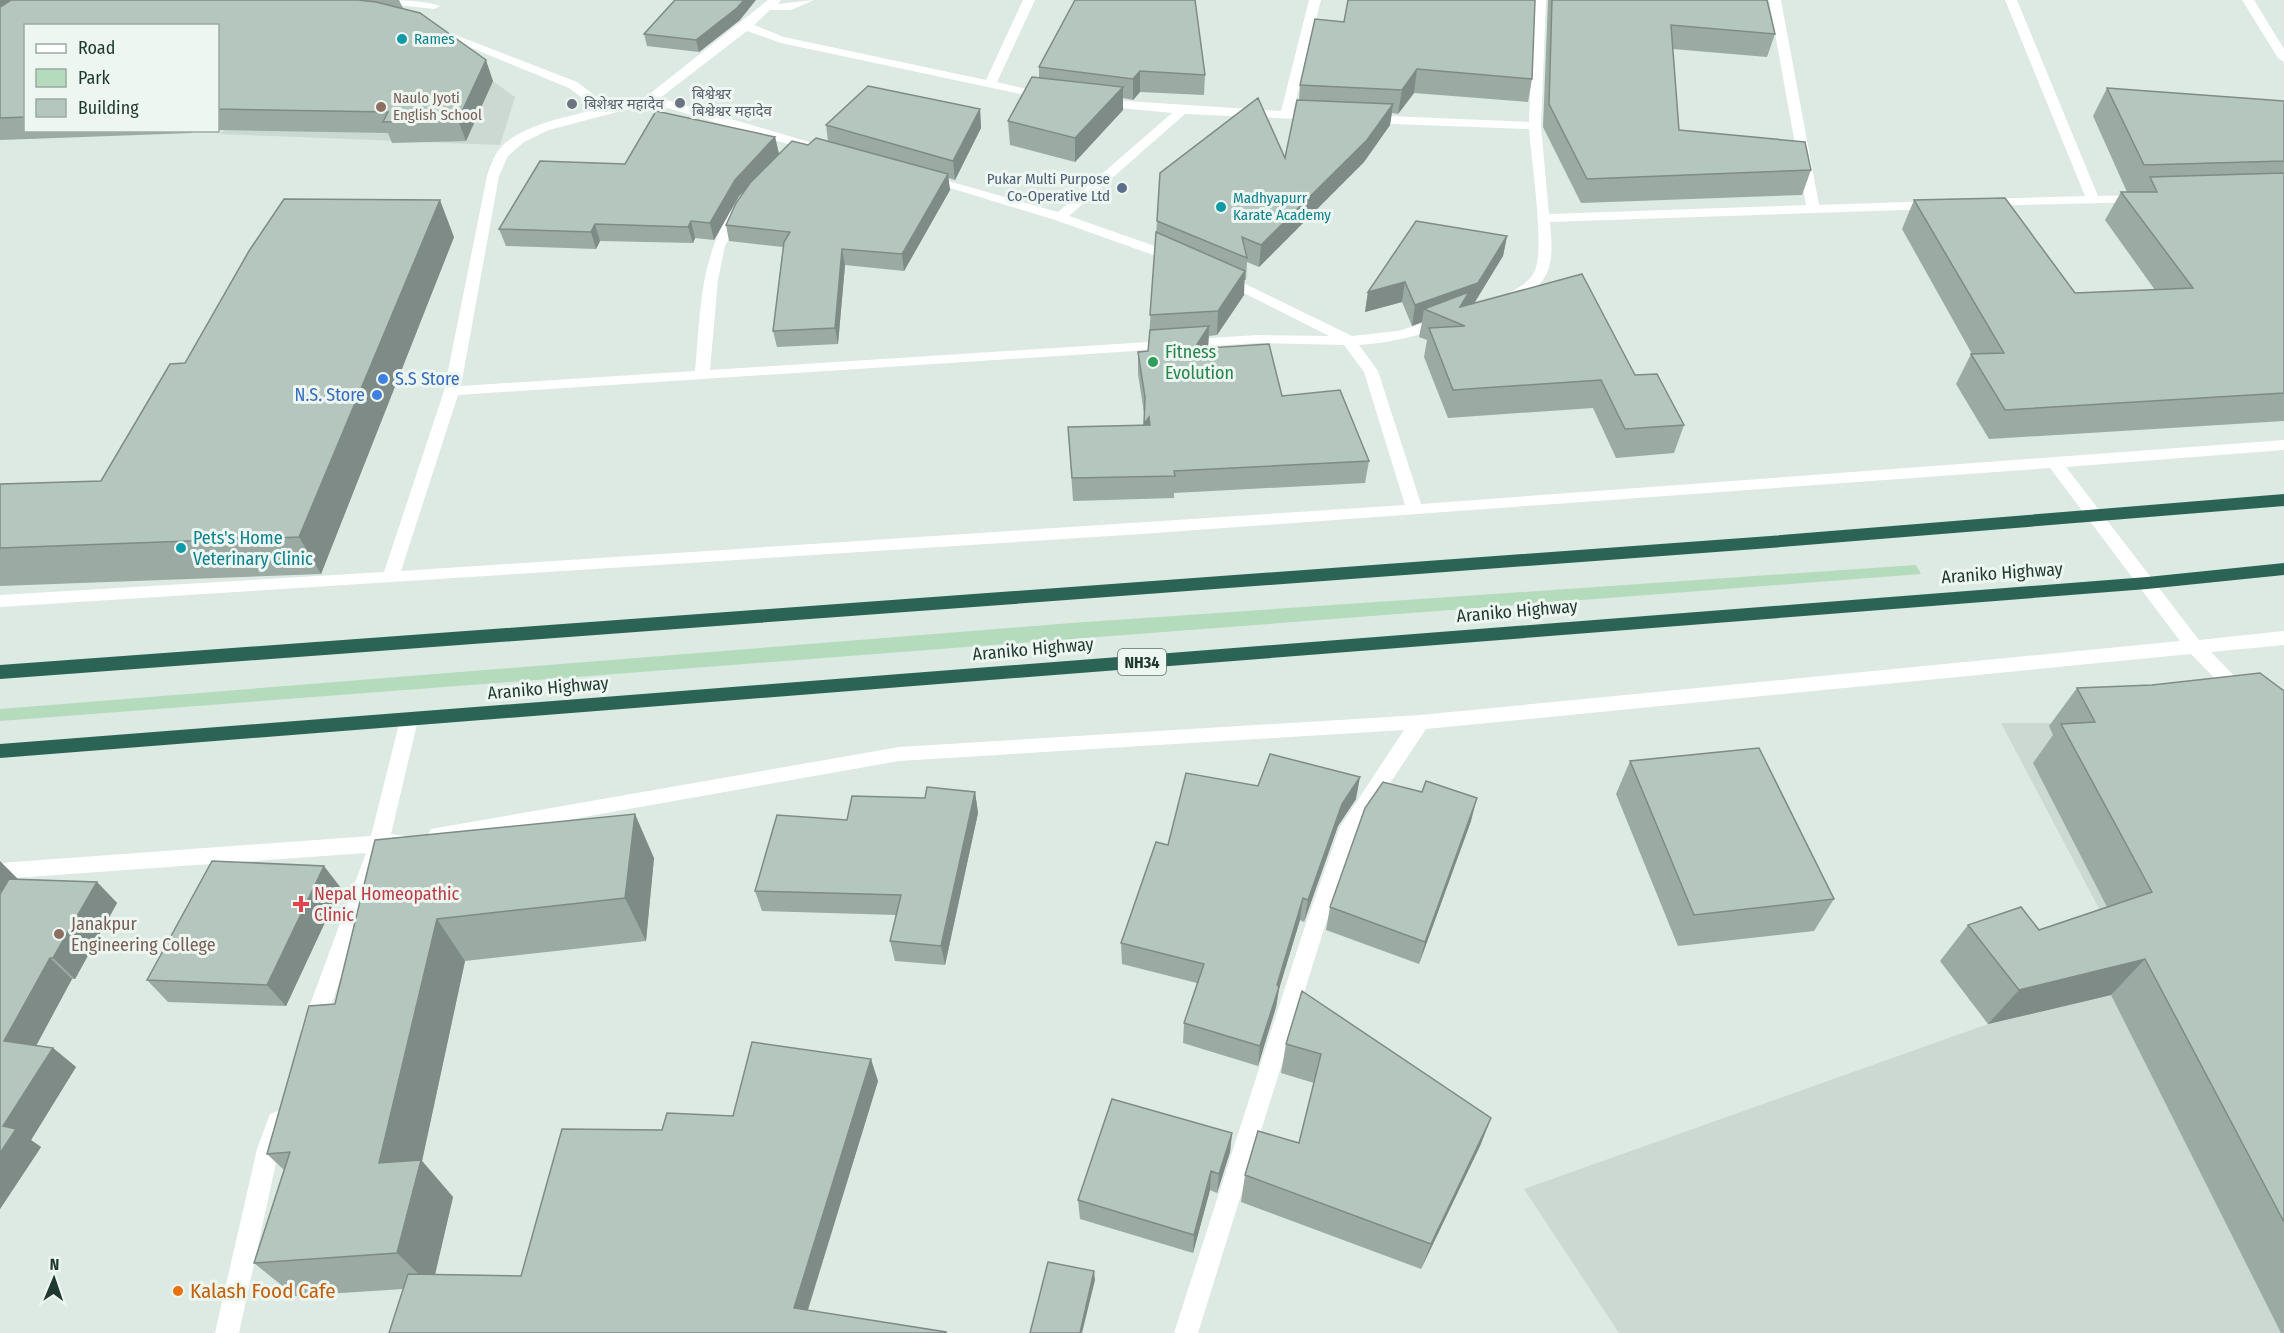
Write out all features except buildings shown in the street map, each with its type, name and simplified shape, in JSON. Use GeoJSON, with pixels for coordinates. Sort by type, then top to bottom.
{"type":"FeatureCollection","features":[{"type":"Feature","properties":{"kind":"highway"},"geometry":{"type":"LineString","coordinates":[[0,672],[1759,543],[2284,500]]}},
{"type":"Feature","properties":{"kind":"highway","name":"Araniko Highway"},"geometry":{"type":"LineString","coordinates":[[0,751],[2147,584],[2284,569]]}},
{"type":"Feature","properties":{"kind":"street"},"geometry":{"type":"LineString","coordinates":[[380,0],[433,3],[440,31]]}},
{"type":"Feature","properties":{"kind":"street"},"geometry":{"type":"LineString","coordinates":[[390,578],[452,391],[493,176],[502,154],[520,139],[545,127],[651,99],[771,4],[791,7],[808,0]]}},
{"type":"Feature","properties":{"kind":"street"},"geometry":{"type":"LineString","coordinates":[[990,84],[1029,0]]}},
{"type":"Feature","properties":{"kind":"street"},"geometry":{"type":"LineString","coordinates":[[1286,115],[1315,0]]}},
{"type":"Feature","properties":{"kind":"street"},"geometry":{"type":"LineString","coordinates":[[1485,307],[1525,290],[1542,272],[1546,251],[1535,126],[1540,0]]}},
{"type":"Feature","properties":{"kind":"street"},"geometry":{"type":"LineString","coordinates":[[1775,0],[1813,208]]}},
{"type":"Feature","properties":{"kind":"street"},"geometry":{"type":"LineString","coordinates":[[2011,0],[2092,200]]}},
{"type":"Feature","properties":{"kind":"street"},"geometry":{"type":"LineString","coordinates":[[2248,0],[2284,58]]}},
{"type":"Feature","properties":{"kind":"street"},"geometry":{"type":"LineString","coordinates":[[418,26],[440,31],[573,85],[608,111]]}},
{"type":"Feature","properties":{"kind":"street"},"geometry":{"type":"LineString","coordinates":[[746,26],[781,40],[1062,98]]}},
{"type":"Feature","properties":{"kind":"street"},"geometry":{"type":"LineString","coordinates":[[651,99],[834,153]]}},
{"type":"Feature","properties":{"kind":"street"},"geometry":{"type":"LineString","coordinates":[[1083,100],[1182,110],[1333,117]]}},
{"type":"Feature","properties":{"kind":"street"},"geometry":{"type":"LineString","coordinates":[[1060,217],[1182,110]]}},
{"type":"Feature","properties":{"kind":"street"},"geometry":{"type":"LineString","coordinates":[[1357,118],[1535,126]]}},
{"type":"Feature","properties":{"kind":"street"},"geometry":{"type":"LineString","coordinates":[[787,156],[800,143]]}},
{"type":"Feature","properties":{"kind":"street"},"geometry":{"type":"LineString","coordinates":[[913,175],[1060,217],[1192,264]]}},
{"type":"Feature","properties":{"kind":"street"},"geometry":{"type":"LineString","coordinates":[[702,375],[711,280],[718,246],[749,195]]}},
{"type":"Feature","properties":{"kind":"street"},"geometry":{"type":"LineString","coordinates":[[1976,203],[2152,199]]}},
{"type":"Feature","properties":{"kind":"street"},"geometry":{"type":"LineString","coordinates":[[1543,218],[1953,204]]}},
{"type":"Feature","properties":{"kind":"street"},"geometry":{"type":"LineString","coordinates":[[1213,273],[1348,340],[1371,371],[1414,508]]}},
{"type":"Feature","properties":{"kind":"street"},"geometry":{"type":"LineString","coordinates":[[452,391],[1257,339],[1388,339],[1421,332],[1456,316]]}},
{"type":"Feature","properties":{"kind":"street"},"geometry":{"type":"LineString","coordinates":[[0,601],[390,578],[1414,508],[2284,445]]}},
{"type":"Feature","properties":{"kind":"street"},"geometry":{"type":"LineString","coordinates":[[2054,463],[2193,645],[2256,710]]}},
{"type":"Feature","properties":{"kind":"street"},"geometry":{"type":"LineString","coordinates":[[0,871],[379,844],[419,839],[899,754],[1420,722],[2193,645],[2284,638]]}},
{"type":"Feature","properties":{"kind":"street"},"geometry":{"type":"LineString","coordinates":[[303,1051],[379,844],[409,720]]}},
{"type":"Feature","properties":{"kind":"street"},"geometry":{"type":"LineString","coordinates":[[1186,1333],[1313,932],[1350,826],[1420,722]]}},
{"type":"Feature","properties":{"kind":"street"},"geometry":{"type":"LineString","coordinates":[[226,1333],[268,1149],[284,1106]]}},
{"type":"Feature","properties":{"kind":"shaded area","name":"Naulo Jyoti English School"},"geometry":{"type":"Polygon","coordinates":[[[479,71],[515,97],[500,145],[220,134],[270,89],[479,71]]]}},
{"type":"Feature","properties":{"kind":"shaded area"},"geometry":{"type":"Polygon","coordinates":[[[2001,723],[2060,723],[2284,1333],[1619,1333],[1524,1189],[1988,1024],[2111,994],[2143,992],[2001,723]]]}},
{"type":"Feature","properties":{"kind":"green space"},"geometry":{"type":"Polygon","coordinates":[[[1916,565],[1921,574],[0,721],[0,709],[1071,623],[1916,565]]]}},
{"type":"Feature","properties":{"kind":"place","name":"Rames"},"geometry":{"type":"Point","coordinates":[402,39]}},
{"type":"Feature","properties":{"kind":"place","name":"बिश्वेश्वर बिश्वेश्वर महादेव"},"geometry":{"type":"Point","coordinates":[680,103]}},
{"type":"Feature","properties":{"kind":"place","name":"बिशेश्वर महादेव"},"geometry":{"type":"Point","coordinates":[572,104]}},
{"type":"Feature","properties":{"kind":"place","name":"Naulo Jyoti English School"},"geometry":{"type":"Point","coordinates":[381,107]}},
{"type":"Feature","properties":{"kind":"place","name":"Pukar Multi Purpose Co-Operative Ltd"},"geometry":{"type":"Point","coordinates":[1122,188]}},
{"type":"Feature","properties":{"kind":"place","name":"Madhyapurr Karate Academy"},"geometry":{"type":"Point","coordinates":[1221,207]}},
{"type":"Feature","properties":{"kind":"place","name":"Fitness Evolution"},"geometry":{"type":"Point","coordinates":[1153,362]}},
{"type":"Feature","properties":{"kind":"place","name":"S.S Store"},"geometry":{"type":"Point","coordinates":[383,379]}},
{"type":"Feature","properties":{"kind":"place","name":"N.S. Store"},"geometry":{"type":"Point","coordinates":[377,395]}},
{"type":"Feature","properties":{"kind":"place","name":"Pets's Home Veterinary Clinic"},"geometry":{"type":"Point","coordinates":[181,548]}},
{"type":"Feature","properties":{"kind":"place","name":"Nepal Homeopathic Clinic"},"geometry":{"type":"Point","coordinates":[301,904]}},
{"type":"Feature","properties":{"kind":"place","name":"Janakpur Engineering College"},"geometry":{"type":"Point","coordinates":[59,934]}},
{"type":"Feature","properties":{"kind":"place","name":"Kalash Food Cafe"},"geometry":{"type":"Point","coordinates":[178,1291]}}]}
